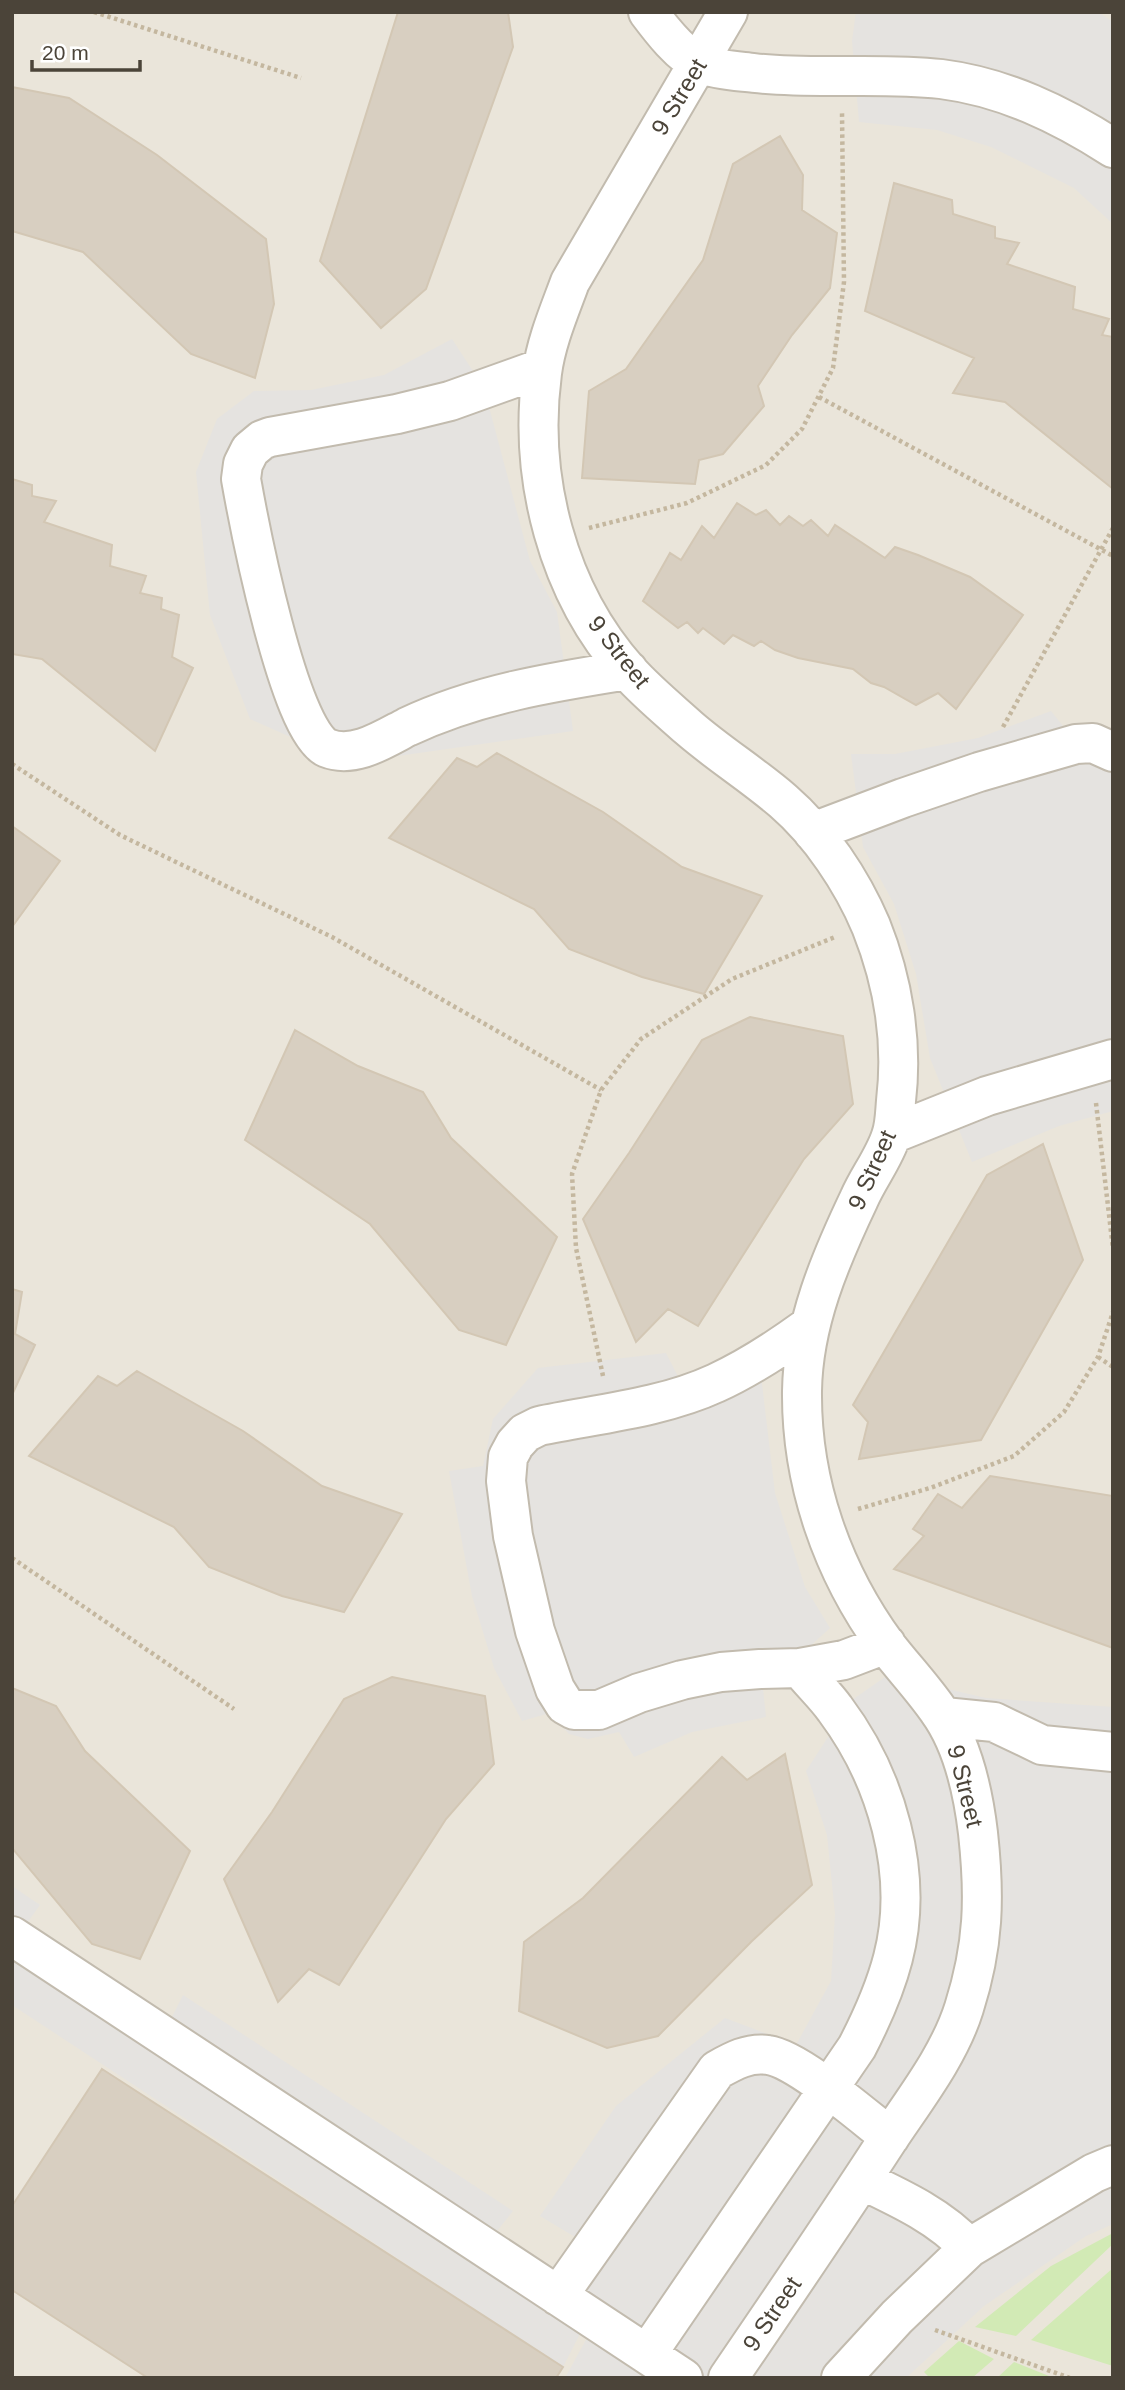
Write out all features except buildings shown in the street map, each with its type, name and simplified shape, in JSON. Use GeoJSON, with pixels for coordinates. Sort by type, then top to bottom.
{"type":"FeatureCollection","features":[{"type":"Feature","properties":{"kind":"street"},"geometry":{"type":"LineString","coordinates":[[648,12],[669,39],[699,63],[742,72],[786,76],[942,79],[1007,94],[1070,120],[1113,148]]}},
{"type":"Feature","properties":{"kind":"street","name":"9 Street"},"geometry":{"type":"LineString","coordinates":[[728,12],[570,282],[542,368],[539,418],[545,496],[554,537],[567,572],[585,609],[628,670],[692,731],[783,801],[813,832],[846,878],[870,923],[887,975],[897,1028],[898,1081],[892,1134],[832,1259],[808,1327],[802,1390],[806,1455],[821,1520],[848,1585],[886,1644],[944,1717],[961,1754],[975,1810],[983,1878],[981,1941],[962,2013],[929,2080],[729,2378]]}},
{"type":"Feature","properties":{"kind":"street"},"geometry":{"type":"LineString","coordinates":[[542,368],[450,401],[344,425],[278,434],[262,440],[250,450],[243,464],[241,479],[264,597],[281,655],[311,734],[326,748],[346,752],[366,747],[424,720],[478,700],[534,685],[628,670]]}},
{"type":"Feature","properties":{"kind":"street"},"geometry":{"type":"LineString","coordinates":[[813,832],[979,772],[1076,744],[1093,743],[1113,752]]}},
{"type":"Feature","properties":{"kind":"street"},"geometry":{"type":"LineString","coordinates":[[892,1134],[987,1096],[1102,1061]]}},
{"type":"Feature","properties":{"kind":"street"},"geometry":{"type":"LineString","coordinates":[[808,1327],[763,1359],[715,1384],[658,1402],[539,1426],[525,1433],[508,1457],[506,1469],[513,1536],[524,1591],[559,1698],[574,1710],[599,1710],[639,1693],[681,1680],[720,1672],[800,1668],[844,1660],[886,1644]]}},
{"type":"Feature","properties":{"kind":"street"},"geometry":{"type":"LineString","coordinates":[[647,2354],[857,2048],[879,2003],[896,1943],[901,1907],[898,1867],[884,1802],[864,1753],[835,1708],[800,1668]]}},
{"type":"Feature","properties":{"kind":"street"},"geometry":{"type":"LineString","coordinates":[[944,1717],[994,1722],[1042,1745],[1113,1752]]}},
{"type":"Feature","properties":{"kind":"street"},"geometry":{"type":"LineString","coordinates":[[12,1936],[683,2378]]}},
{"type":"Feature","properties":{"kind":"street"},"geometry":{"type":"LineString","coordinates":[[558,2296],[717,2070],[741,2056],[769,2055],[794,2065],[890,2137]]}},
{"type":"Feature","properties":{"kind":"street"},"geometry":{"type":"LineString","coordinates":[[841,2378],[897,2317],[969,2248],[1113,2165]]}},
{"type":"Feature","properties":{"kind":"street"},"geometry":{"type":"LineString","coordinates":[[862,2180],[933,2218],[953,2231],[969,2248]]}},
{"type":"Feature","properties":{"kind":"path"},"geometry":{"type":"LineString","coordinates":[[94,12],[302,78]]}},
{"type":"Feature","properties":{"kind":"path"},"geometry":{"type":"LineString","coordinates":[[554,537],[687,503],[766,465],[802,429],[833,368],[844,282],[842,77]]}},
{"type":"Feature","properties":{"kind":"path"},"geometry":{"type":"LineString","coordinates":[[819,397],[1113,556]]}},
{"type":"Feature","properties":{"kind":"path"},"geometry":{"type":"LineString","coordinates":[[979,772],[1113,528]]}},
{"type":"Feature","properties":{"kind":"path"},"geometry":{"type":"LineString","coordinates":[[12,764],[120,835],[332,937],[601,1090]]}},
{"type":"Feature","properties":{"kind":"path"},"geometry":{"type":"LineString","coordinates":[[610,1412],[576,1248],[572,1174],[601,1090],[642,1039],[732,979],[870,923]]}},
{"type":"Feature","properties":{"kind":"path"},"geometry":{"type":"LineString","coordinates":[[1102,1061],[1113,1249]]}},
{"type":"Feature","properties":{"kind":"path"},"geometry":{"type":"LineString","coordinates":[[821,1520],[930,1488],[1014,1456],[1064,1412],[1098,1357],[1113,1312]]}},
{"type":"Feature","properties":{"kind":"path"},"geometry":{"type":"LineString","coordinates":[[1098,1357],[1113,1367]]}},
{"type":"Feature","properties":{"kind":"path"},"geometry":{"type":"LineString","coordinates":[[12,1558],[234,1709]]}},
{"type":"Feature","properties":{"kind":"path"},"geometry":{"type":"LineString","coordinates":[[897,2317],[1070,2378]]}},
{"type":"Feature","properties":{"kind":"shaded area"},"geometry":{"type":"Polygon","coordinates":[[[12,12],[1113,12],[1113,2378],[12,2378],[12,12]]]}},
{"type":"Feature","properties":{"kind":"shaded area"},"geometry":{"type":"Polygon","coordinates":[[[856,12],[1098,12],[1113,22],[1113,224],[1074,188],[991,147],[937,130],[859,122],[852,41],[856,12]]]}},
{"type":"Feature","properties":{"kind":"shaded area"},"geometry":{"type":"Polygon","coordinates":[[[452,339],[484,388],[530,561],[557,612],[573,731],[349,763],[250,719],[210,615],[196,472],[217,419],[254,391],[311,390],[384,375],[452,339]]]}},
{"type":"Feature","properties":{"kind":"shaded area"},"geometry":{"type":"Polygon","coordinates":[[[1051,711],[1067,731],[1113,732],[1113,1111],[1059,1126],[972,1162],[930,1058],[916,974],[894,904],[863,847],[851,754],[895,754],[978,738],[1051,711]]]}},
{"type":"Feature","properties":{"kind":"shaded area"},"geometry":{"type":"Polygon","coordinates":[[[666,1353],[694,1408],[761,1376],[775,1493],[805,1587],[830,1628],[763,1689],[766,1717],[692,1732],[634,1757],[619,1732],[588,1739],[569,1734],[550,1713],[522,1721],[494,1668],[472,1596],[449,1471],[483,1466],[493,1419],[538,1368],[666,1353]]]}},
{"type":"Feature","properties":{"kind":"shaded area"},"geometry":{"type":"Polygon","coordinates":[[[888,1675],[986,1698],[1113,1707],[1113,2224],[1086,2236],[984,2306],[906,2378],[565,2378],[605,2305],[579,2286],[600,2252],[540,2216],[616,2106],[725,2018],[796,2045],[831,1981],[835,1914],[827,1835],[806,1771],[852,1700],[888,1675]]]}},
{"type":"Feature","properties":{"kind":"shaded area"},"geometry":{"type":"Polygon","coordinates":[[[12,1886],[40,1905],[25,1926],[12,1918],[12,1886]]]}},
{"type":"Feature","properties":{"kind":"shaded area"},"geometry":{"type":"Polygon","coordinates":[[[12,1959],[582,2330],[563,2367],[12,2005],[12,1959]]]}},
{"type":"Feature","properties":{"kind":"shaded area"},"geometry":{"type":"Polygon","coordinates":[[[183,1995],[513,2211],[493,2236],[168,2025],[183,1995]]]}},
{"type":"Feature","properties":{"kind":"green space"},"geometry":{"type":"Polygon","coordinates":[[[1113,2233],[1113,2244],[1016,2336],[975,2327],[1051,2266],[1113,2233]]]}},
{"type":"Feature","properties":{"kind":"green space"},"geometry":{"type":"Polygon","coordinates":[[[1113,2268],[1113,2366],[1031,2340],[1113,2268]]]}},
{"type":"Feature","properties":{"kind":"green space"},"geometry":{"type":"Polygon","coordinates":[[[959,2341],[994,2359],[972,2378],[930,2378],[924,2372],[959,2341]]]}},
{"type":"Feature","properties":{"kind":"green space"},"geometry":{"type":"Polygon","coordinates":[[[1014,2362],[1054,2378],[997,2378],[1014,2362]]]}}]}
